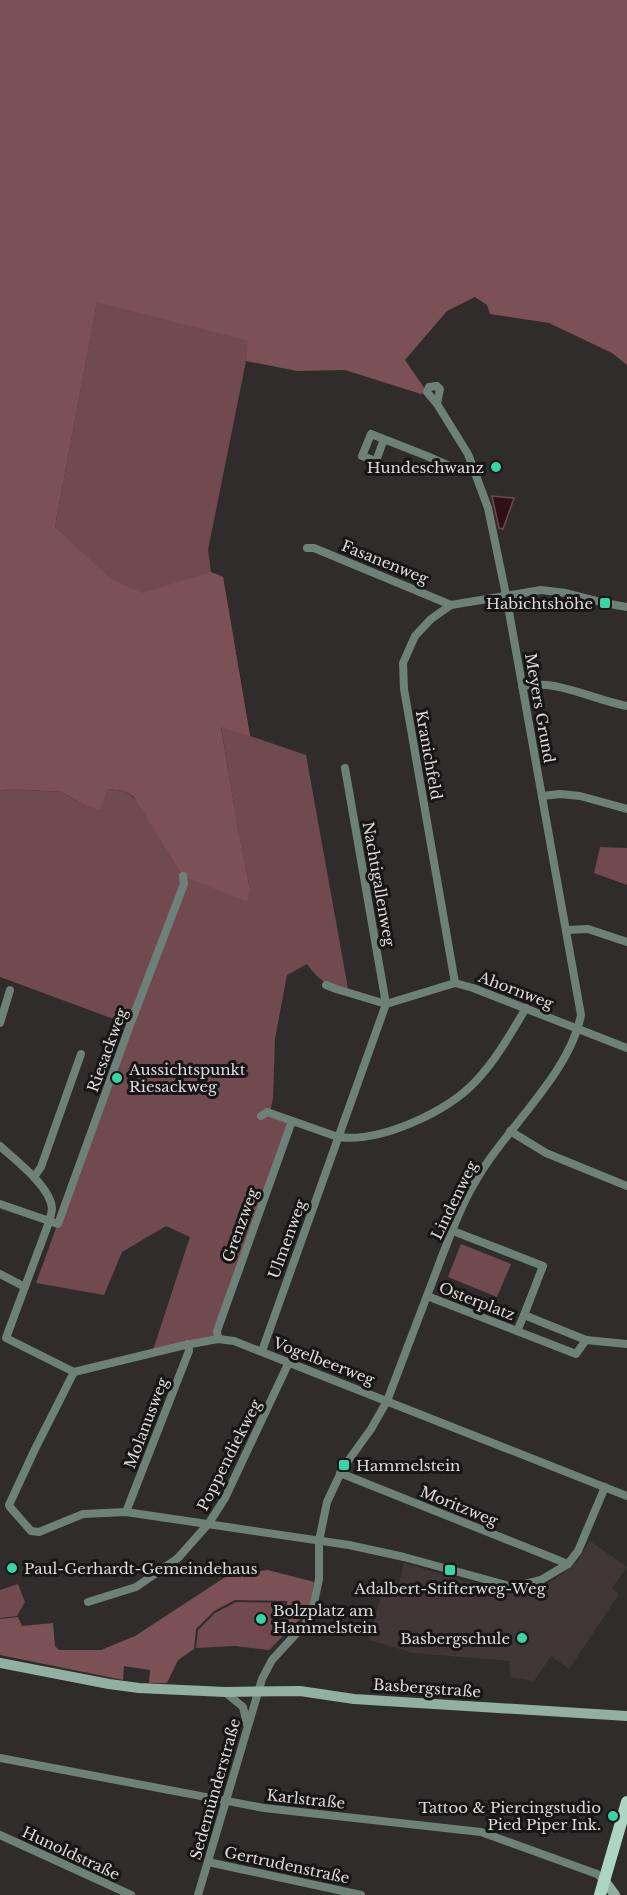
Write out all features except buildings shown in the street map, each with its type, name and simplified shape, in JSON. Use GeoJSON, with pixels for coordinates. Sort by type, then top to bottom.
{"type":"FeatureCollection","features":[{"type":"Feature","properties":{"kind":"main road","name":"Basbergstraße"},"geometry":{"type":"LineString","coordinates":[[0,1663],[139,1688],[225,1692],[300,1691],[354,1699],[627,1716]]}},
{"type":"Feature","properties":{"kind":"main road"},"geometry":{"type":"LineString","coordinates":[[600,1895],[627,1802]]}},
{"type":"Feature","properties":{"kind":"main road"},"geometry":{"type":"LineString","coordinates":[[604,1880],[615,1895]]}},
{"type":"Feature","properties":{"kind":"street","name":"Meyers Grund"},"geometry":{"type":"LineString","coordinates":[[437,404],[468,454],[488,508],[567,930],[581,1015],[578,1028]]}},
{"type":"Feature","properties":{"kind":"street"},"geometry":{"type":"LineString","coordinates":[[384,439],[456,469],[475,472]]}},
{"type":"Feature","properties":{"kind":"street","name":"Fasanenweg"},"geometry":{"type":"LineString","coordinates":[[307,548],[314,548],[451,605]]}},
{"type":"Feature","properties":{"kind":"street"},"geometry":{"type":"LineString","coordinates":[[506,595],[541,590],[566,592],[627,607]]}},
{"type":"Feature","properties":{"kind":"street","name":"Kranichfeld"},"geometry":{"type":"LineString","coordinates":[[455,982],[406,700],[403,663],[415,636],[431,619],[451,605],[506,595]]}},
{"type":"Feature","properties":{"kind":"street"},"geometry":{"type":"LineString","coordinates":[[522,686],[545,685],[565,688],[609,703],[627,706]]}},
{"type":"Feature","properties":{"kind":"street","name":"Nachtigallenweg"},"geometry":{"type":"LineString","coordinates":[[345,768],[386,1004]]}},
{"type":"Feature","properties":{"kind":"street"},"geometry":{"type":"LineString","coordinates":[[542,796],[560,794],[580,796],[627,809]]}},
{"type":"Feature","properties":{"kind":"street","name":"Riesackweg"},"geometry":{"type":"LineString","coordinates":[[74,1372],[6,1338],[49,1222],[58,1224],[63,1212],[130,1025],[184,885],[183,876]]}},
{"type":"Feature","properties":{"kind":"street"},"geometry":{"type":"LineString","coordinates":[[567,930],[588,929],[627,942]]}},
{"type":"Feature","properties":{"kind":"street","name":"Ahornweg"},"geometry":{"type":"LineString","coordinates":[[386,1004],[455,982],[627,1048]]}},
{"type":"Feature","properties":{"kind":"street"},"geometry":{"type":"LineString","coordinates":[[326,985],[386,1004]]}},
{"type":"Feature","properties":{"kind":"street"},"geometry":{"type":"LineString","coordinates":[[0,1023],[10,990]]}},
{"type":"Feature","properties":{"kind":"street","name":"Ulmenweg"},"geometry":{"type":"LineString","coordinates":[[262,1352],[386,1004]]}},
{"type":"Feature","properties":{"kind":"street"},"geometry":{"type":"LineString","coordinates":[[261,1116],[267,1112],[338,1137],[349,1138],[369,1136],[421,1119],[462,1094],[477,1081],[508,1039],[526,1008]]}},
{"type":"Feature","properties":{"kind":"street","name":"Lindenweg"},"geometry":{"type":"LineString","coordinates":[[387,1401],[472,1186],[484,1165],[544,1087],[564,1057],[578,1028]]}},
{"type":"Feature","properties":{"kind":"street"},"geometry":{"type":"LineString","coordinates":[[34,1178],[41,1167],[81,1054]]}},
{"type":"Feature","properties":{"kind":"street","name":"Grenzweg"},"geometry":{"type":"LineString","coordinates":[[218,1339],[217,1330],[292,1121]]}},
{"type":"Feature","properties":{"kind":"street"},"geometry":{"type":"LineString","coordinates":[[510,1131],[546,1154],[627,1186]]}},
{"type":"Feature","properties":{"kind":"street"},"geometry":{"type":"LineString","coordinates":[[0,1146],[34,1178],[46,1194],[52,1208],[49,1222],[0,1204]]}},
{"type":"Feature","properties":{"kind":"street","name":"Osterplatz"},"geometry":{"type":"LineString","coordinates":[[453,1231],[543,1266],[517,1332]]}},
{"type":"Feature","properties":{"kind":"street"},"geometry":{"type":"LineString","coordinates":[[0,1274],[25,1287]]}},
{"type":"Feature","properties":{"kind":"street","name":"Osterplatz"},"geometry":{"type":"LineString","coordinates":[[427,1296],[576,1354],[586,1340]]}},
{"type":"Feature","properties":{"kind":"street","name":"Osterplatz"},"geometry":{"type":"LineString","coordinates":[[524,1315],[586,1340],[627,1344]]}},
{"type":"Feature","properties":{"kind":"street","name":"Vogelbeerweg"},"geometry":{"type":"LineString","coordinates":[[74,1372],[188,1344],[218,1339],[234,1341],[627,1496]]}},
{"type":"Feature","properties":{"kind":"street","name":"Molanusweg"},"geometry":{"type":"LineString","coordinates":[[126,1512],[189,1352],[188,1344]]}},
{"type":"Feature","properties":{"kind":"street","name":"Poppendiekweg"},"geometry":{"type":"LineString","coordinates":[[88,1602],[136,1587],[178,1558],[209,1523],[225,1498],[289,1362]]}},
{"type":"Feature","properties":{"kind":"street"},"geometry":{"type":"LineString","coordinates":[[74,1372],[9,1505],[35,1532],[83,1514],[126,1512],[350,1545],[404,1557],[513,1587],[541,1580],[568,1564],[578,1551],[605,1487]]}},
{"type":"Feature","properties":{"kind":"street"},"geometry":{"type":"LineString","coordinates":[[258,1691],[272,1660],[306,1623],[312,1612],[319,1579],[318,1541],[327,1502],[340,1473],[372,1429],[387,1401]]}},
{"type":"Feature","properties":{"kind":"street","name":"Moritzweg"},"geometry":{"type":"LineString","coordinates":[[340,1473],[568,1564]]}},
{"type":"Feature","properties":{"kind":"street","name":"Sedemünderstraße"},"geometry":{"type":"LineString","coordinates":[[198,1895],[258,1691]]}},
{"type":"Feature","properties":{"kind":"street"},"geometry":{"type":"LineString","coordinates":[[225,1692],[243,1707],[247,1728]]}},
{"type":"Feature","properties":{"kind":"street","name":"Karlstraße"},"geometry":{"type":"LineString","coordinates":[[0,1758],[276,1810],[481,1833],[597,1874],[604,1880]]}},
{"type":"Feature","properties":{"kind":"street","name":"Hunoldstraße"},"geometry":{"type":"LineString","coordinates":[[0,1835],[131,1895]]}},
{"type":"Feature","properties":{"kind":"street","name":"Gertrudenstraße"},"geometry":{"type":"LineString","coordinates":[[208,1862],[361,1895]]}},
{"type":"Feature","properties":{"kind":"shaded area"},"geometry":{"type":"Polygon","coordinates":[[[0,0],[627,0],[627,365],[612,353],[549,323],[490,314],[487,305],[475,297],[447,311],[405,360],[427,392],[421,394],[345,370],[297,371],[246,361],[248,341],[97,302],[55,527],[111,579],[142,593],[211,572],[223,577],[250,736],[221,727],[250,889],[247,902],[183,876],[134,797],[125,791],[108,789],[100,810],[86,806],[62,792],[10,789],[0,791],[0,0]]]}},
{"type":"Feature","properties":{"kind":"shaded area"},"geometry":{"type":"Polygon","coordinates":[[[97,301],[249,341],[208,550],[211,572],[223,577],[250,736],[306,755],[349,994],[325,983],[307,964],[287,975],[275,1039],[273,1098],[270,1113],[292,1121],[218,1339],[152,1353],[190,1237],[166,1226],[122,1252],[104,1295],[36,1283],[130,1025],[0,977],[0,791],[10,789],[62,792],[86,806],[108,789],[125,791],[250,889],[221,726],[55,527],[97,301]]]}},
{"type":"Feature","properties":{"kind":"shaded area"},"geometry":{"type":"Polygon","coordinates":[[[492,496],[514,498],[503,529],[499,528],[492,496]]]}},
{"type":"Feature","properties":{"kind":"shaded area"},"geometry":{"type":"Polygon","coordinates":[[[600,847],[627,848],[627,885],[594,873],[600,847]]]}},
{"type":"Feature","properties":{"kind":"shaded area"},"geometry":{"type":"Polygon","coordinates":[[[461,1244],[511,1264],[497,1297],[448,1277],[461,1244]]]}},
{"type":"Feature","properties":{"kind":"shaded area"},"geometry":{"type":"Polygon","coordinates":[[[590,1541],[627,1567],[612,1588],[619,1594],[569,1669],[551,1656],[534,1681],[510,1677],[509,1661],[413,1653],[369,1640],[382,1591],[400,1596],[401,1586],[399,1584],[404,1563],[502,1592],[530,1590],[549,1583],[568,1570],[578,1560],[590,1541]]]}},
{"type":"Feature","properties":{"kind":"shaded area"},"geometry":{"type":"Polygon","coordinates":[[[268,1570],[314,1582],[309,1610],[286,1633],[287,1601],[235,1600],[214,1611],[196,1629],[194,1649],[178,1660],[167,1683],[149,1683],[150,1670],[124,1666],[123,1680],[0,1655],[0,1619],[18,1617],[22,1626],[53,1623],[55,1646],[59,1650],[101,1650],[135,1636],[227,1576],[268,1570]]]}},
{"type":"Feature","properties":{"kind":"shaded area"},"geometry":{"type":"Polygon","coordinates":[[[18,1584],[25,1602],[17,1616],[0,1618],[0,1590],[18,1584]]]}},
{"type":"Feature","properties":{"kind":"shaded area","name":"Bolzplatz am Hammelstein"},"geometry":{"type":"Polygon","coordinates":[[[236,1602],[285,1603],[284,1635],[269,1650],[235,1646],[196,1648],[198,1630],[215,1613],[236,1602]]]}},
{"type":"Feature","properties":{"kind":"place","name":"Hundeschwanz"},"geometry":{"type":"Point","coordinates":[496,467]}},
{"type":"Feature","properties":{"kind":"place","name":"Habichtshöhe"},"geometry":{"type":"Point","coordinates":[605,603]}},
{"type":"Feature","properties":{"kind":"place","name":"Aussichtspunkt Riesackweg"},"geometry":{"type":"Point","coordinates":[117,1078]}},
{"type":"Feature","properties":{"kind":"place","name":"Hammelstein"},"geometry":{"type":"Point","coordinates":[344,1465]}},
{"type":"Feature","properties":{"kind":"place","name":"Paul-Gerhardt-Gemeindehaus"},"geometry":{"type":"Point","coordinates":[12,1568]}},
{"type":"Feature","properties":{"kind":"place","name":"Adalbert-Stifterweg-Weg"},"geometry":{"type":"Point","coordinates":[450,1570]}},
{"type":"Feature","properties":{"kind":"place","name":"Bolzplatz am Hammelstein"},"geometry":{"type":"Point","coordinates":[261,1619]}},
{"type":"Feature","properties":{"kind":"place","name":"Basbergschule"},"geometry":{"type":"Point","coordinates":[522,1638]}},
{"type":"Feature","properties":{"kind":"place","name":"Tattoo & Piercingstudio Pied Piper Ink."},"geometry":{"type":"Point","coordinates":[613,1816]}}]}
